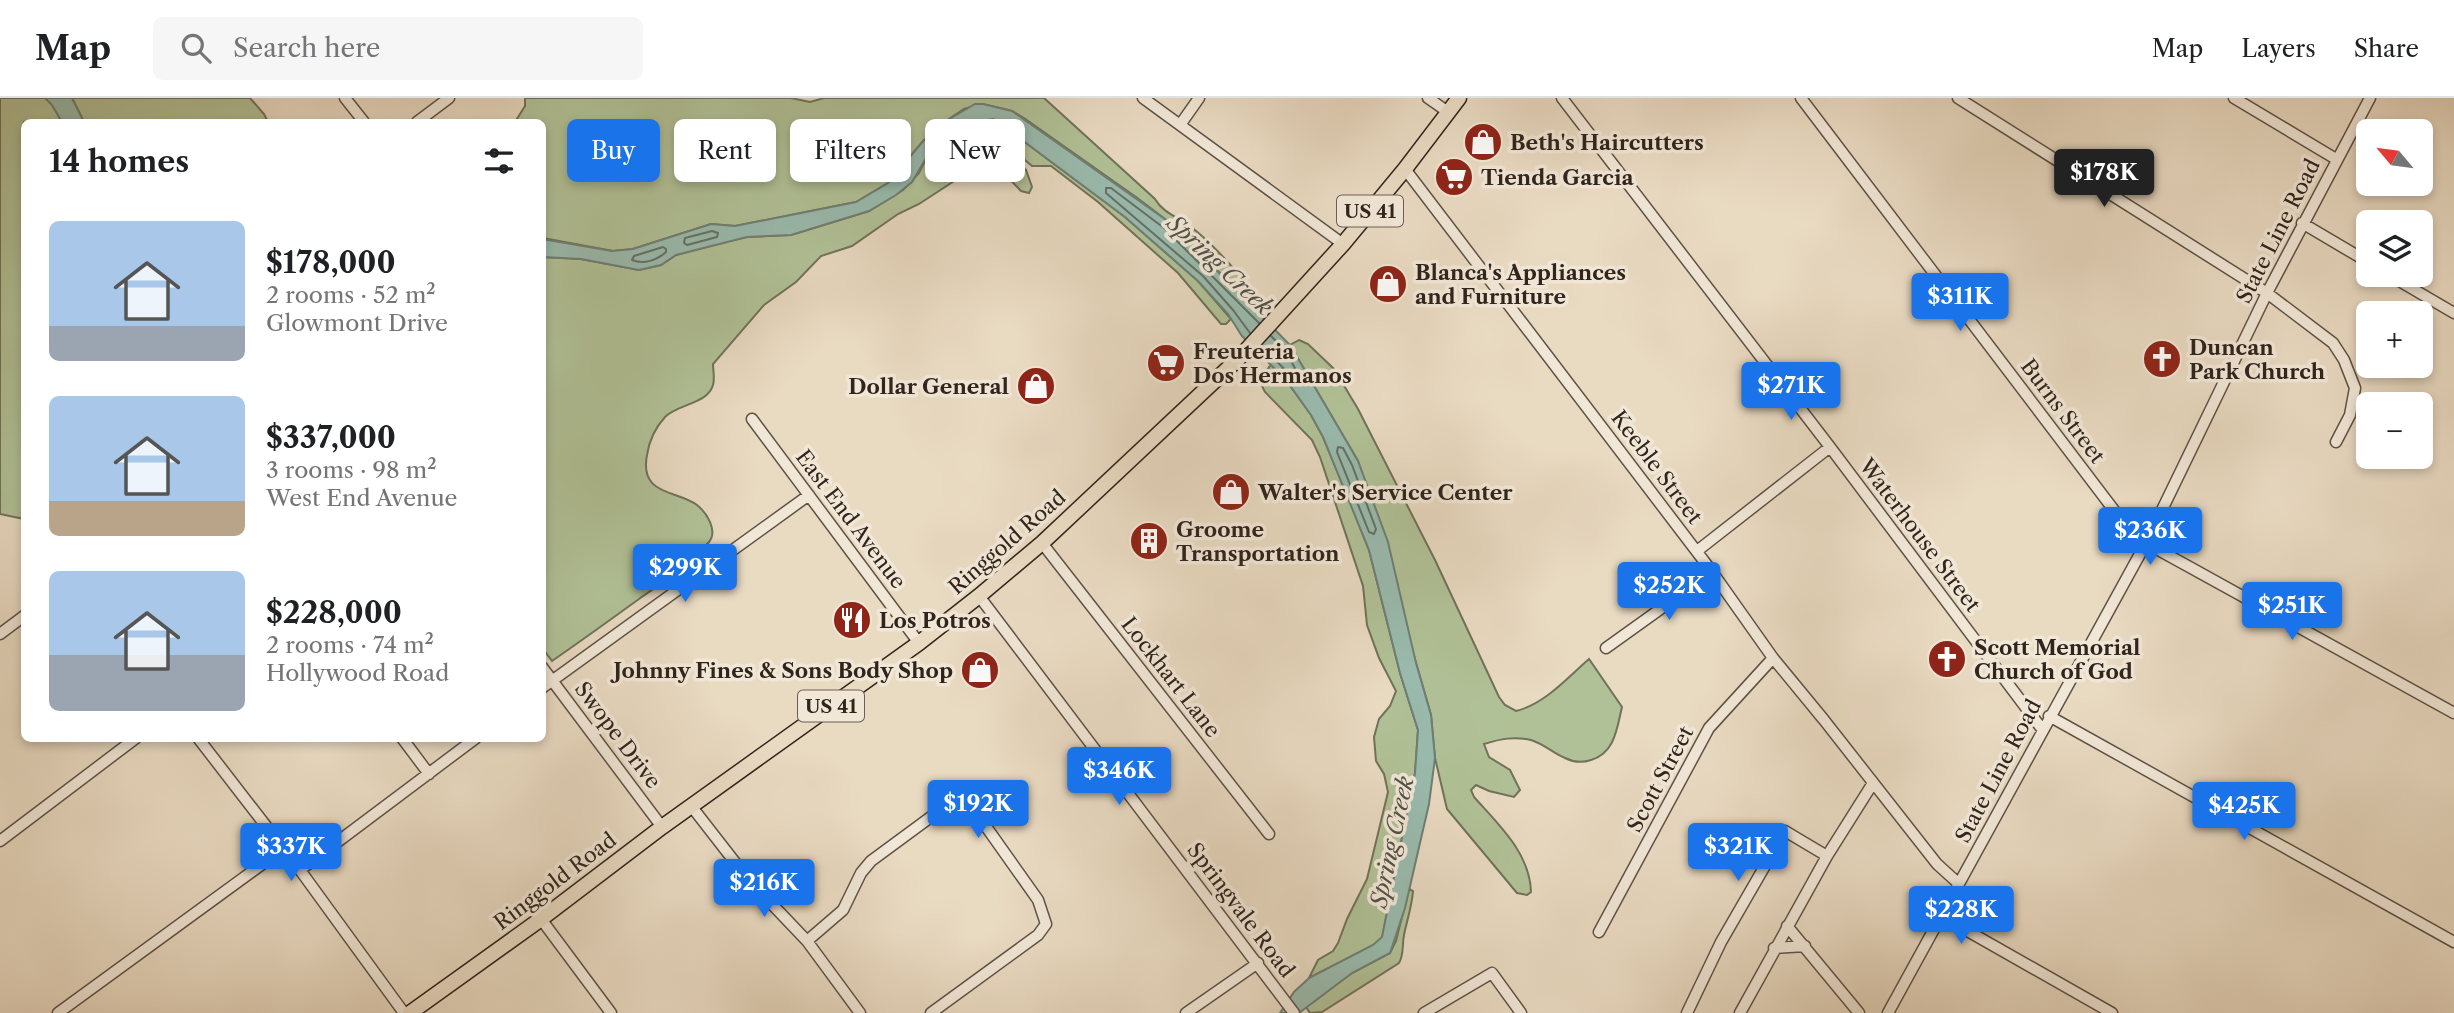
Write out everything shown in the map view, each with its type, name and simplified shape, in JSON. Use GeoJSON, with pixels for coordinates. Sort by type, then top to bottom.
{"type":"FeatureCollection","features":[{"type":"Feature","properties":{"kind":"main road","name":"Ringgold Road"},"geometry":{"type":"LineString","coordinates":[[410,1013],[919,643],[1042,543],[1239,358],[1343,244],[1459,98]]}},
{"type":"Feature","properties":{"kind":"street"},"geometry":{"type":"LineString","coordinates":[[345,98],[362,119]]}},
{"type":"Feature","properties":{"kind":"street"},"geometry":{"type":"LineString","coordinates":[[421,119],[449,98]]}},
{"type":"Feature","properties":{"kind":"street"},"geometry":{"type":"LineString","coordinates":[[1143,98],[1343,244]]}},
{"type":"Feature","properties":{"kind":"street"},"geometry":{"type":"LineString","coordinates":[[1180,125],[1199,98]]}},
{"type":"Feature","properties":{"kind":"street"},"geometry":{"type":"LineString","coordinates":[[1428,98],[1448,112]]}},
{"type":"Feature","properties":{"kind":"street","name":"Waterhouse Street"},"geometry":{"type":"LineString","coordinates":[[1562,98],[2042,729]]}},
{"type":"Feature","properties":{"kind":"street","name":"Burns Street"},"geometry":{"type":"LineString","coordinates":[[1801,98],[2126,526],[2146,543],[2454,713]]}},
{"type":"Feature","properties":{"kind":"street"},"geometry":{"type":"LineString","coordinates":[[1958,98],[2267,293],[2333,342],[2344,360],[2355,388],[2350,415],[2336,442]]}},
{"type":"Feature","properties":{"kind":"street"},"geometry":{"type":"LineString","coordinates":[[2234,98],[2336,159]]}},
{"type":"Feature","properties":{"kind":"street","name":"State Line Road"},"geometry":{"type":"LineString","coordinates":[[1888,1013],[2146,543],[2302,223],[2370,98]]}},
{"type":"Feature","properties":{"kind":"street","name":"Keeble Street"},"geometry":{"type":"LineString","coordinates":[[1405,169],[1697,551],[1773,659],[1824,719],[1937,864],[1959,884]]}},
{"type":"Feature","properties":{"kind":"street"},"geometry":{"type":"LineString","coordinates":[[2302,223],[2356,255]]}},
{"type":"Feature","properties":{"kind":"street"},"geometry":{"type":"LineString","coordinates":[[2410,287],[2454,313]]}},
{"type":"Feature","properties":{"kind":"street","name":"East End Avenue"},"geometry":{"type":"LineString","coordinates":[[752,419],[919,643]]}},
{"type":"Feature","properties":{"kind":"street"},"geometry":{"type":"LineString","coordinates":[[1697,551],[1830,447]]}},
{"type":"Feature","properties":{"kind":"street"},"geometry":{"type":"LineString","coordinates":[[546,685],[809,495]]}},
{"type":"Feature","properties":{"kind":"street","name":"Lockhart Lane"},"geometry":{"type":"LineString","coordinates":[[1042,543],[1269,834]]}},
{"type":"Feature","properties":{"kind":"street"},"geometry":{"type":"LineString","coordinates":[[1606,648],[1710,569]]}},
{"type":"Feature","properties":{"kind":"street","name":"Springvale Road"},"geometry":{"type":"LineString","coordinates":[[979,596],[1294,1013]]}},
{"type":"Feature","properties":{"kind":"street"},"geometry":{"type":"LineString","coordinates":[[0,634],[21,618]]}},
{"type":"Feature","properties":{"kind":"street","name":"Scott Street"},"geometry":{"type":"LineString","coordinates":[[1599,932],[1709,728],[1773,659]]}},
{"type":"Feature","properties":{"kind":"street","name":"Swope Drive"},"geometry":{"type":"LineString","coordinates":[[546,672],[663,827]]}},
{"type":"Feature","properties":{"kind":"street"},"geometry":{"type":"LineString","coordinates":[[2049,716],[2454,942]]}},
{"type":"Feature","properties":{"kind":"street"},"geometry":{"type":"LineString","coordinates":[[0,841],[131,742]]}},
{"type":"Feature","properties":{"kind":"street"},"geometry":{"type":"LineString","coordinates":[[201,742],[300,870],[404,1013]]}},
{"type":"Feature","properties":{"kind":"street"},"geometry":{"type":"LineString","coordinates":[[405,742],[429,774]]}},
{"type":"Feature","properties":{"kind":"street"},"geometry":{"type":"LineString","coordinates":[[300,870],[471,742]]}},
{"type":"Feature","properties":{"kind":"street"},"geometry":{"type":"LineString","coordinates":[[1740,1013],[1827,856],[1873,783]]}},
{"type":"Feature","properties":{"kind":"street"},"geometry":{"type":"LineString","coordinates":[[807,941],[843,909],[861,873],[871,861],[943,808],[956,802],[970,804],[1038,900],[1046,924],[1038,935],[931,1013]]}},
{"type":"Feature","properties":{"kind":"street"},"geometry":{"type":"LineString","coordinates":[[692,807],[748,879],[807,941],[860,1013]]}},
{"type":"Feature","properties":{"kind":"street"},"geometry":{"type":"LineString","coordinates":[[1687,1013],[1716,953],[1785,831],[1827,856]]}},
{"type":"Feature","properties":{"kind":"street"},"geometry":{"type":"LineString","coordinates":[[58,1013],[283,849]]}},
{"type":"Feature","properties":{"kind":"street"},"geometry":{"type":"LineString","coordinates":[[1943,917],[2112,1013]]}},
{"type":"Feature","properties":{"kind":"street"},"geometry":{"type":"LineString","coordinates":[[541,919],[611,1013]]}},
{"type":"Feature","properties":{"kind":"street"},"geometry":{"type":"LineString","coordinates":[[1787,926],[1859,1013]]}},
{"type":"Feature","properties":{"kind":"street"},"geometry":{"type":"LineString","coordinates":[[1774,948],[1805,946]]}},
{"type":"Feature","properties":{"kind":"street"},"geometry":{"type":"LineString","coordinates":[[1186,1013],[1258,963]]}},
{"type":"Feature","properties":{"kind":"street"},"geometry":{"type":"LineString","coordinates":[[1424,1013],[1492,973],[1521,1013]]}},
{"type":"Feature","properties":{"kind":"shaded area"},"geometry":{"type":"Polygon","coordinates":[[[0,98],[45,98],[52,104],[60,119],[21,119],[21,518],[0,514],[0,98]]]}},
{"type":"Feature","properties":{"kind":"shaded area"},"geometry":{"type":"Polygon","coordinates":[[[72,98],[250,98],[266,119],[82,119],[72,98]]]}},
{"type":"Feature","properties":{"kind":"shaded area"},"geometry":{"type":"Polygon","coordinates":[[[525,98],[791,98],[810,102],[824,98],[1044,98],[1162,208],[1207,241],[1255,295],[1248,301],[1169,222],[1024,118],[1012,111],[983,104],[964,109],[949,119],[925,119],[925,139],[911,156],[911,119],[790,119],[790,182],[889,182],[856,202],[735,226],[711,224],[633,249],[613,251],[546,239],[546,119],[517,119],[525,106],[525,98]]]}},
{"type":"Feature","properties":{"kind":"shaded area"},"geometry":{"type":"Polygon","coordinates":[[[1025,142],[1125,217],[1198,281],[1231,319],[1226,324],[1221,324],[1178,273],[1098,202],[1051,166],[1032,166],[1025,160],[1025,142]]]}},
{"type":"Feature","properties":{"kind":"shaded area"},"geometry":{"type":"Polygon","coordinates":[[[925,161],[925,182],[953,182],[898,214],[852,246],[821,256],[796,282],[764,305],[713,364],[714,383],[710,391],[699,400],[665,417],[653,434],[648,450],[646,468],[649,478],[662,490],[689,500],[701,508],[712,528],[711,538],[702,550],[676,573],[552,661],[546,653],[546,257],[581,259],[639,270],[661,265],[676,255],[729,241],[747,237],[791,235],[869,211],[903,190],[919,173],[925,161]]]}},
{"type":"Feature","properties":{"kind":"shaded area"},"geometry":{"type":"Polygon","coordinates":[[[1025,169],[1032,187],[1029,193],[1021,191],[1012,182],[1025,182],[1025,169]]]}},
{"type":"Feature","properties":{"kind":"shaded area"},"geometry":{"type":"Polygon","coordinates":[[[1299,340],[1308,344],[1334,369],[1358,409],[1505,705],[1516,711],[1537,703],[1589,659],[1622,707],[1610,746],[1599,757],[1588,761],[1568,759],[1525,739],[1507,739],[1484,744],[1489,757],[1510,770],[1520,790],[1514,797],[1476,785],[1471,790],[1519,852],[1529,878],[1531,892],[1527,895],[1517,893],[1447,809],[1435,758],[1431,715],[1358,461],[1290,345],[1299,340]]]}},
{"type":"Feature","properties":{"kind":"shaded area"},"geometry":{"type":"Polygon","coordinates":[[[1271,365],[1286,380],[1311,415],[1346,492],[1369,550],[1400,673],[1418,730],[1415,773],[1382,938],[1374,945],[1309,978],[1318,960],[1333,951],[1338,943],[1367,879],[1388,792],[1384,774],[1376,761],[1374,737],[1379,719],[1390,706],[1396,691],[1379,658],[1367,625],[1363,586],[1320,457],[1312,440],[1263,388],[1262,378],[1271,365]]]}},
{"type":"Feature","properties":{"kind":"shaded area"},"geometry":{"type":"Polygon","coordinates":[[[1409,889],[1413,891],[1399,963],[1322,1012],[1310,1013],[1306,1007],[1352,973],[1390,953],[1396,941],[1409,889]]]}},
{"type":"Feature","properties":{"kind":"water"},"geometry":{"type":"Polygon","coordinates":[[[45,98],[72,98],[82,119],[60,119],[45,98]]]}},
{"type":"Feature","properties":{"kind":"water"},"geometry":{"type":"Polygon","coordinates":[[[975,104],[1012,111],[1023,119],[949,119],[975,104]]]}},
{"type":"Feature","properties":{"kind":"water"},"geometry":{"type":"Polygon","coordinates":[[[1025,120],[1169,222],[1290,345],[1358,461],[1388,542],[1431,715],[1435,758],[1429,804],[1405,908],[1390,953],[1352,973],[1299,1013],[1280,1013],[1294,992],[1309,978],[1373,945],[1382,937],[1415,773],[1418,730],[1400,673],[1369,550],[1323,437],[1311,415],[1286,380],[1242,336],[1228,314],[1198,281],[1125,217],[1025,142],[1025,120]]]}},
{"type":"Feature","properties":{"kind":"water"},"geometry":{"type":"Polygon","coordinates":[[[924,140],[925,160],[912,182],[869,211],[791,235],[747,237],[676,255],[661,265],[639,270],[581,259],[546,257],[546,240],[612,251],[633,249],[711,224],[735,226],[856,202],[889,182],[911,182],[911,156],[924,140]]]}},
{"type":"Feature","properties":{"kind":"place","name":"Beth's Haircutters"},"geometry":{"type":"Point","coordinates":[1483,142]}},
{"type":"Feature","properties":{"kind":"place","name":"Tienda Garcia"},"geometry":{"type":"Point","coordinates":[1454,177]}},
{"type":"Feature","properties":{"kind":"place","name":"Blanca's Appliances and Furniture"},"geometry":{"type":"Point","coordinates":[1388,284]}},
{"type":"Feature","properties":{"kind":"place","name":"Duncan Park Church"},"geometry":{"type":"Point","coordinates":[2162,359]}},
{"type":"Feature","properties":{"kind":"place","name":"Freuteria Dos Hermanos"},"geometry":{"type":"Point","coordinates":[1166,363]}},
{"type":"Feature","properties":{"kind":"place","name":"Dollar General"},"geometry":{"type":"Point","coordinates":[1036,386]}},
{"type":"Feature","properties":{"kind":"place","name":"Walter's Service Center"},"geometry":{"type":"Point","coordinates":[1231,492]}},
{"type":"Feature","properties":{"kind":"place","name":"Groome Transportation"},"geometry":{"type":"Point","coordinates":[1149,541]}},
{"type":"Feature","properties":{"kind":"place","name":"Los Potros"},"geometry":{"type":"Point","coordinates":[852,620]}},
{"type":"Feature","properties":{"kind":"place","name":"Scott Memorial Church of God"},"geometry":{"type":"Point","coordinates":[1947,659]}},
{"type":"Feature","properties":{"kind":"place","name":"Johnny Fines & Sons Body Shop"},"geometry":{"type":"Point","coordinates":[980,670]}},
{"type":"Feature","properties":{"kind":"water label","name":"Spring Creek"},"geometry":{"type":"Point","coordinates":[1220,265]}},
{"type":"Feature","properties":{"kind":"water label","name":"Spring Creek"},"geometry":{"type":"Point","coordinates":[1392,842]}}]}
